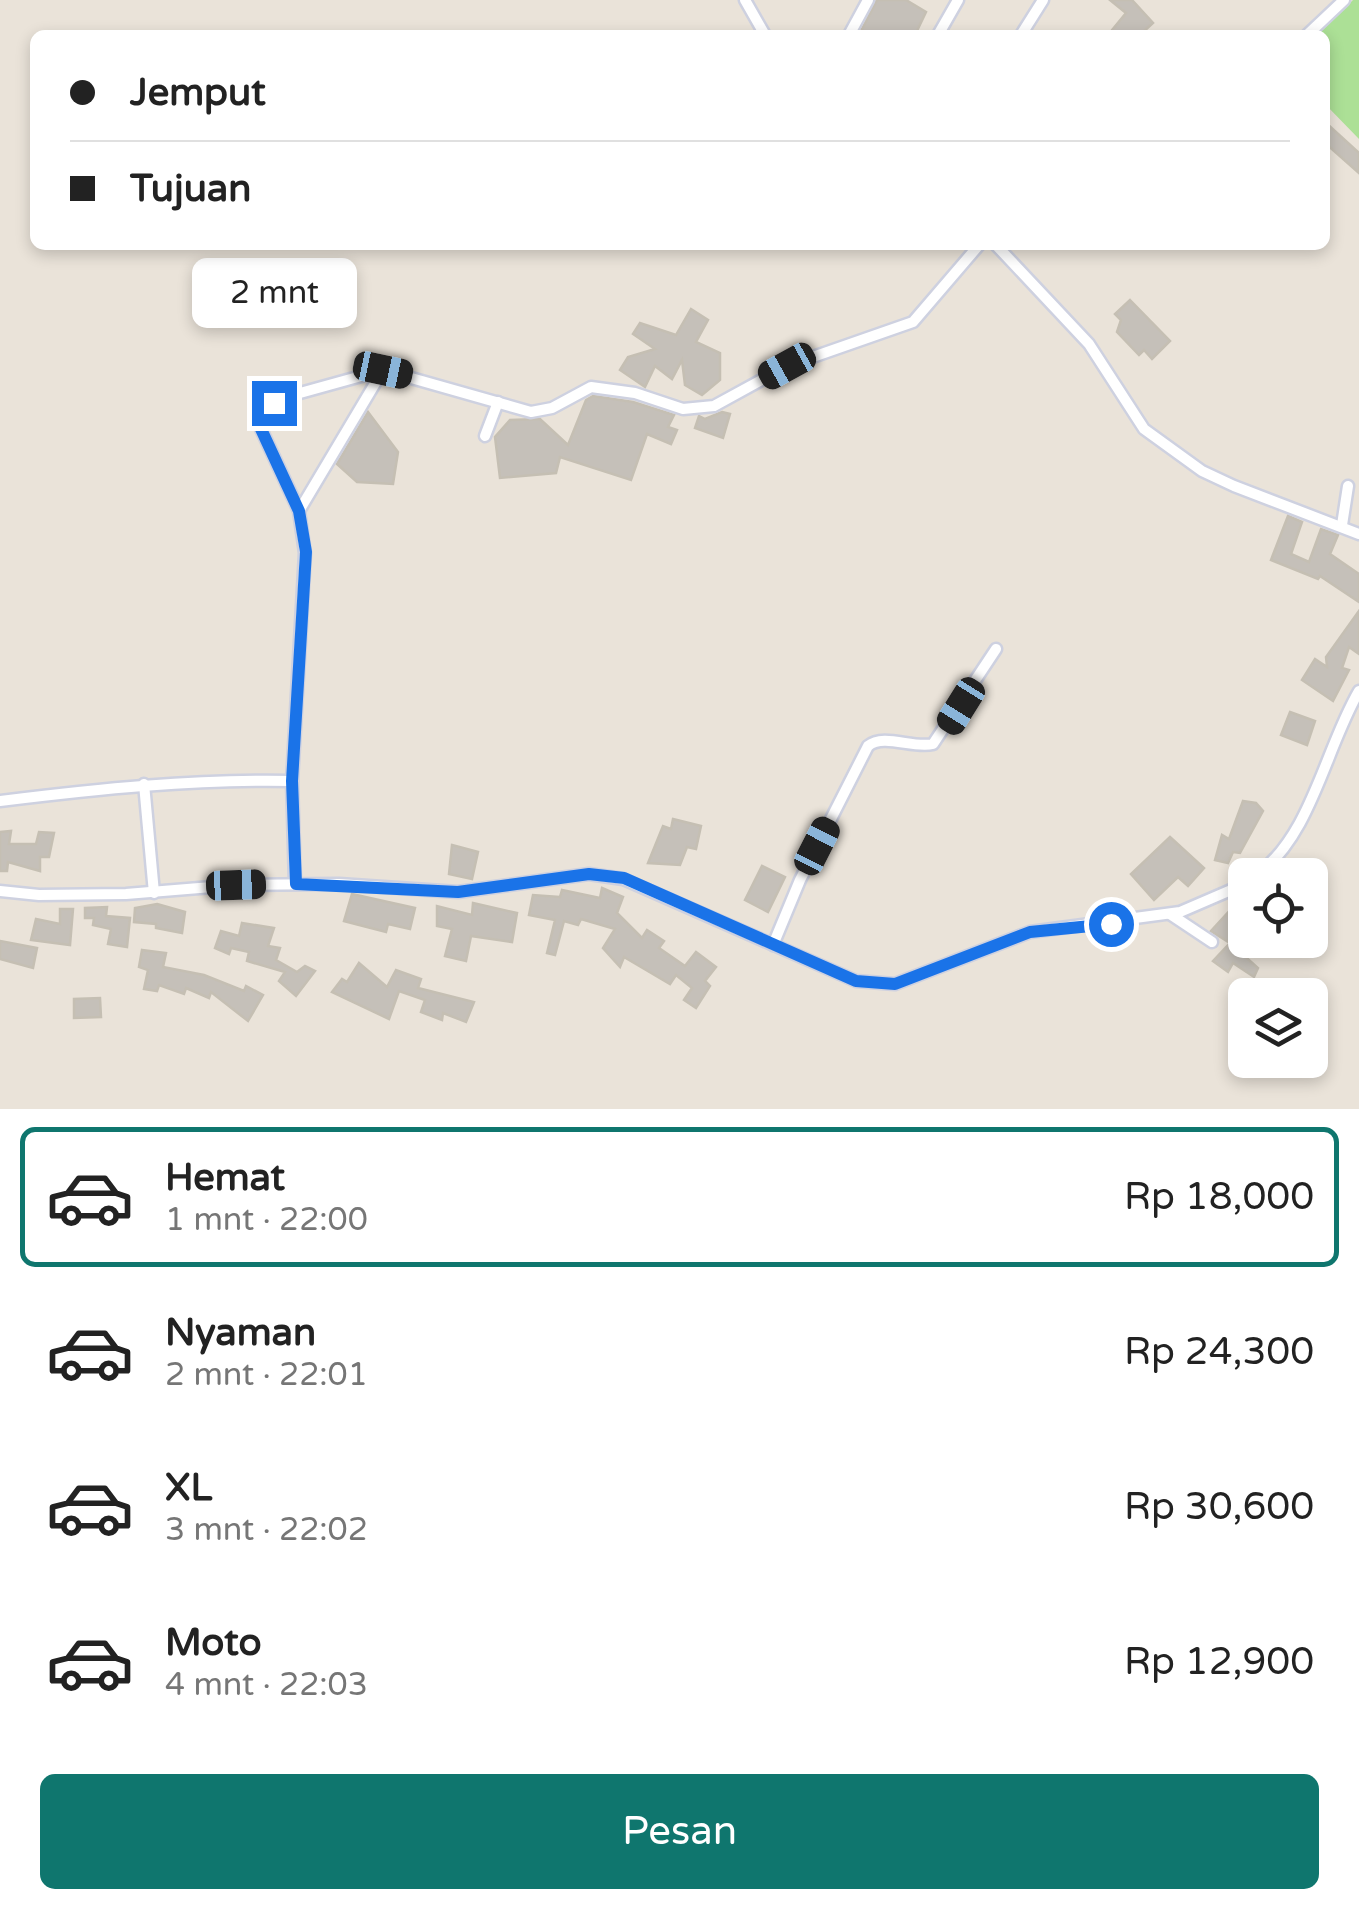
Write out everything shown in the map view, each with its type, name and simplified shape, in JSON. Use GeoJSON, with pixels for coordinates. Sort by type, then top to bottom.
{"type":"FeatureCollection","features":[{"type":"Feature","properties":{"kind":"street"},"geometry":{"type":"LineString","coordinates":[[745,0],[763,30]]}},
{"type":"Feature","properties":{"kind":"street"},"geometry":{"type":"LineString","coordinates":[[852,30],[868,0]]}},
{"type":"Feature","properties":{"kind":"street"},"geometry":{"type":"LineString","coordinates":[[941,30],[958,0]]}},
{"type":"Feature","properties":{"kind":"street"},"geometry":{"type":"LineString","coordinates":[[1024,30],[1043,0]]}},
{"type":"Feature","properties":{"kind":"street"},"geometry":{"type":"LineString","coordinates":[[1313,30],[1344,0]]}},
{"type":"Feature","properties":{"kind":"street"},"geometry":{"type":"LineString","coordinates":[[296,884],[292,781],[306,552],[299,511],[265,441],[262,419],[282,398],[383,370],[531,412],[552,408],[591,386],[634,393],[683,409],[714,406],[787,366],[913,322],[975,250]]}},
{"type":"Feature","properties":{"kind":"street"},"geometry":{"type":"LineString","coordinates":[[1001,250],[1089,344],[1144,430],[1202,471],[1359,534]]}},
{"type":"Feature","properties":{"kind":"street"},"geometry":{"type":"LineString","coordinates":[[299,511],[383,370]]}},
{"type":"Feature","properties":{"kind":"street"},"geometry":{"type":"LineString","coordinates":[[485,436],[498,402]]}},
{"type":"Feature","properties":{"kind":"street"},"geometry":{"type":"LineString","coordinates":[[1342,525],[1348,486]]}},
{"type":"Feature","properties":{"kind":"street"},"geometry":{"type":"LineString","coordinates":[[773,945],[800,880],[868,746],[884,740],[910,746],[934,744],[996,650]]}},
{"type":"Feature","properties":{"kind":"street"},"geometry":{"type":"LineString","coordinates":[[1276,858],[1304,815],[1336,734],[1359,691]]}},
{"type":"Feature","properties":{"kind":"street"},"geometry":{"type":"LineString","coordinates":[[0,802],[144,784],[292,781]]}},
{"type":"Feature","properties":{"kind":"street"},"geometry":{"type":"LineString","coordinates":[[144,784],[154,893]]}},
{"type":"Feature","properties":{"kind":"street"},"geometry":{"type":"LineString","coordinates":[[0,891],[39,895],[154,893],[296,884],[458,892],[606,875],[624,878],[856,981],[877,985],[895,984],[1030,932],[1170,914],[1228,891]]}},
{"type":"Feature","properties":{"kind":"street"},"geometry":{"type":"LineString","coordinates":[[1170,914],[1212,942]]}},
{"type":"Feature","properties":{"kind":"green space"},"geometry":{"type":"Polygon","coordinates":[[[1353,0],[1359,0],[1359,139],[1330,109],[1330,30],[1322,30],[1353,0]]]}},
{"type":"Feature","properties":{"kind":"building"},"geometry":{"type":"Polygon","coordinates":[[[877,0],[906,0],[926,12],[917,30],[862,30],[877,0]]]}},
{"type":"Feature","properties":{"kind":"building"},"geometry":{"type":"Polygon","coordinates":[[[1110,0],[1132,0],[1153,23],[1145,30],[1112,30],[1126,13],[1110,0]]]}},
{"type":"Feature","properties":{"kind":"building"},"geometry":{"type":"Polygon","coordinates":[[[1330,127],[1359,153],[1359,173],[1330,147],[1330,127]]]}},
{"type":"Feature","properties":{"kind":"building"},"geometry":{"type":"Polygon","coordinates":[[[1130,300],[1170,341],[1152,359],[1144,350],[1139,355],[1117,332],[1121,320],[1115,314],[1130,300]]]}},
{"type":"Feature","properties":{"kind":"building"},"geometry":{"type":"Polygon","coordinates":[[[691,309],[708,320],[696,342],[720,353],[720,380],[702,395],[685,385],[682,360],[672,379],[655,366],[645,387],[620,370],[628,357],[655,349],[633,334],[640,323],[676,335],[691,309]]]}},
{"type":"Feature","properties":{"kind":"building"},"geometry":{"type":"Polygon","coordinates":[[[593,396],[633,402],[674,415],[668,427],[677,430],[671,444],[647,434],[631,480],[560,457],[556,473],[500,478],[495,437],[510,420],[540,419],[568,445],[586,400],[593,396]]]}},
{"type":"Feature","properties":{"kind":"building"},"geometry":{"type":"Polygon","coordinates":[[[368,412],[398,452],[393,484],[357,482],[337,464],[368,412]]]}},
{"type":"Feature","properties":{"kind":"building"},"geometry":{"type":"Polygon","coordinates":[[[722,412],[730,414],[723,438],[695,428],[699,416],[705,419],[722,412]]]}},
{"type":"Feature","properties":{"kind":"building"},"geometry":{"type":"Polygon","coordinates":[[[1288,516],[1302,522],[1291,554],[1309,562],[1321,529],[1338,535],[1330,554],[1359,574],[1359,602],[1320,576],[1318,579],[1271,560],[1288,516]]]}},
{"type":"Feature","properties":{"kind":"building"},"geometry":{"type":"Polygon","coordinates":[[[1359,611],[1359,654],[1349,647],[1342,668],[1349,670],[1333,701],[1302,680],[1315,659],[1327,667],[1326,657],[1359,611]]]}},
{"type":"Feature","properties":{"kind":"building"},"geometry":{"type":"Polygon","coordinates":[[[1290,712],[1315,721],[1307,745],[1281,735],[1290,712]]]}},
{"type":"Feature","properties":{"kind":"building"},"geometry":{"type":"Polygon","coordinates":[[[1243,801],[1256,803],[1263,811],[1240,853],[1233,852],[1228,863],[1215,860],[1222,835],[1229,839],[1243,801]]]}},
{"type":"Feature","properties":{"kind":"building"},"geometry":{"type":"Polygon","coordinates":[[[673,819],[701,826],[696,849],[687,847],[680,865],[648,863],[663,826],[671,829],[673,819]]]}},
{"type":"Feature","properties":{"kind":"building"},"geometry":{"type":"Polygon","coordinates":[[[11,831],[9,844],[36,844],[39,832],[54,833],[49,857],[40,857],[40,871],[8,862],[7,871],[0,871],[0,832],[11,831]]]}},
{"type":"Feature","properties":{"kind":"building"},"geometry":{"type":"Polygon","coordinates":[[[1170,837],[1204,868],[1188,886],[1178,877],[1154,900],[1131,874],[1170,837]]]}},
{"type":"Feature","properties":{"kind":"building"},"geometry":{"type":"Polygon","coordinates":[[[452,845],[478,852],[472,879],[449,874],[452,845]]]}},
{"type":"Feature","properties":{"kind":"building"},"geometry":{"type":"Polygon","coordinates":[[[762,866],[785,877],[768,912],[745,900],[762,866]]]}},
{"type":"Feature","properties":{"kind":"building"},"geometry":{"type":"Polygon","coordinates":[[[602,888],[623,897],[617,913],[642,938],[647,930],[664,941],[659,948],[685,966],[696,952],[716,967],[705,981],[710,986],[696,1008],[684,1000],[692,988],[676,975],[670,984],[624,957],[620,967],[603,948],[615,929],[581,919],[578,925],[564,921],[555,955],[547,953],[555,920],[529,915],[533,895],[560,897],[562,890],[600,898],[602,888]]]}},
{"type":"Feature","properties":{"kind":"building"},"geometry":{"type":"Polygon","coordinates":[[[352,894],[415,908],[410,929],[388,924],[386,932],[344,921],[352,894]]]}},
{"type":"Feature","properties":{"kind":"building"},"geometry":{"type":"Polygon","coordinates":[[[473,903],[517,913],[512,942],[471,936],[466,961],[445,956],[452,929],[437,926],[437,906],[472,915],[473,903]]]}},
{"type":"Feature","properties":{"kind":"building"},"geometry":{"type":"Polygon","coordinates":[[[157,904],[185,912],[182,933],[134,922],[135,908],[157,904]]]}},
{"type":"Feature","properties":{"kind":"building"},"geometry":{"type":"Polygon","coordinates":[[[107,907],[106,916],[130,918],[127,947],[108,944],[111,929],[93,925],[94,918],[85,918],[85,908],[107,907]]]}},
{"type":"Feature","properties":{"kind":"building"},"geometry":{"type":"Polygon","coordinates":[[[60,909],[73,909],[70,945],[31,940],[36,919],[60,924],[60,909]]]}},
{"type":"Feature","properties":{"kind":"building"},"geometry":{"type":"Polygon","coordinates":[[[1228,912],[1228,942],[1211,931],[1228,912]]]}},
{"type":"Feature","properties":{"kind":"building"},"geometry":{"type":"Polygon","coordinates":[[[242,923],[274,928],[268,946],[280,948],[276,960],[297,972],[305,966],[315,971],[296,996],[279,981],[285,972],[247,961],[249,952],[231,948],[229,954],[215,948],[221,931],[239,936],[242,923]]]}},
{"type":"Feature","properties":{"kind":"building"},"geometry":{"type":"Polygon","coordinates":[[[0,941],[37,948],[33,968],[0,959],[0,941]]]}},
{"type":"Feature","properties":{"kind":"building"},"geometry":{"type":"Polygon","coordinates":[[[1228,945],[1228,958],[1247,958],[1258,968],[1254,977],[1233,963],[1228,972],[1213,961],[1228,945]]]}},
{"type":"Feature","properties":{"kind":"building"},"geometry":{"type":"Polygon","coordinates":[[[142,950],[166,953],[163,967],[204,975],[244,991],[246,986],[263,995],[248,1021],[211,992],[209,998],[186,988],[184,994],[159,985],[157,991],[144,989],[148,970],[139,967],[142,950]]]}},
{"type":"Feature","properties":{"kind":"building"},"geometry":{"type":"Polygon","coordinates":[[[359,963],[387,987],[396,970],[421,979],[418,988],[474,1002],[466,1022],[443,1013],[442,1020],[421,1012],[425,1000],[399,991],[389,1019],[332,992],[342,979],[347,982],[359,963]]]}},
{"type":"Feature","properties":{"kind":"building"},"geometry":{"type":"Polygon","coordinates":[[[100,998],[101,1017],[74,1018],[74,999],[100,998]]]}},
{"type":"Feature","properties":{"kind":"route"},"geometry":{"type":"LineString","coordinates":[[274,403],[262,419],[261,429],[299,511],[306,552],[292,781],[296,884],[458,892],[589,874],[624,878],[856,981],[877,985],[895,984],[1030,932],[1111,924]]}}]}
